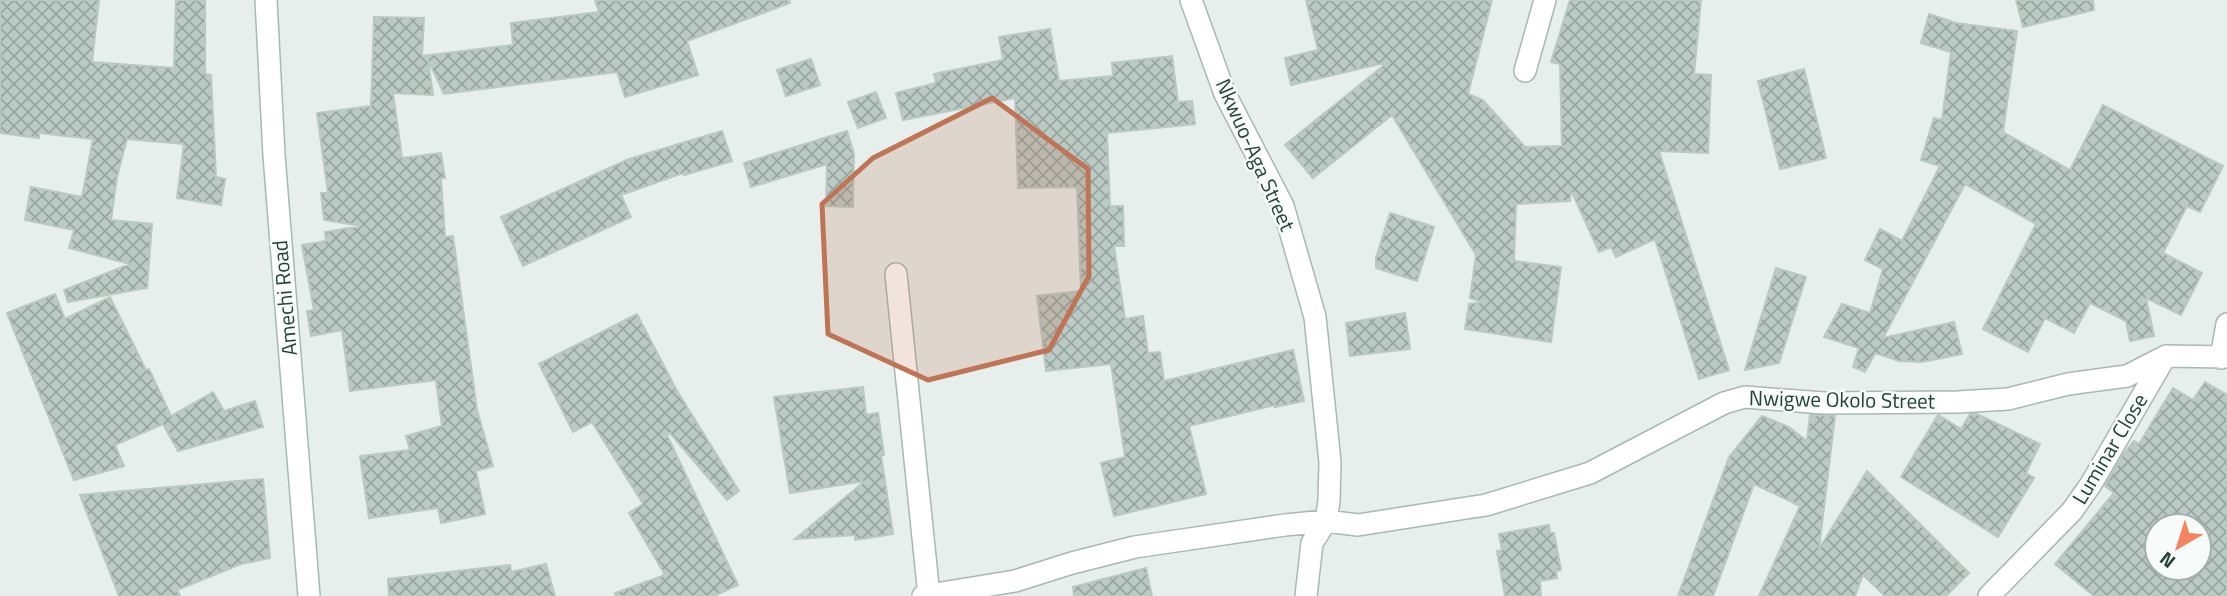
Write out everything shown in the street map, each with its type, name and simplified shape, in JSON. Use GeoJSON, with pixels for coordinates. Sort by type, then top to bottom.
{"type":"FeatureCollection","features":[{"type":"Feature","properties":{"kind":"street","name":"Amechi Road"},"geometry":{"type":"LineString","coordinates":[[266,0],[274,155],[309,596]]}},
{"type":"Feature","properties":{"kind":"street","name":"Nkwuo-Aga Street"},"geometry":{"type":"LineString","coordinates":[[1192,0],[1225,94],[1283,206],[1315,317],[1330,461],[1326,521]]}},
{"type":"Feature","properties":{"kind":"street"},"geometry":{"type":"LineString","coordinates":[[1525,71],[1545,0]]}},
{"type":"Feature","properties":{"kind":"street"},"geometry":{"type":"LineString","coordinates":[[896,274],[929,596]]}},
{"type":"Feature","properties":{"kind":"street"},"geometry":{"type":"LineString","coordinates":[[2166,356],[2224,357],[2227,324]]}},
{"type":"Feature","properties":{"kind":"street","name":"Nwigwe Okolo Street"},"geometry":{"type":"LineString","coordinates":[[923,596],[1015,581],[1135,547],[1326,521],[1358,525],[1486,505],[1590,473],[1724,402],[1745,397],[1823,403],[2008,399],[2068,384],[2127,376],[2166,356]]}},
{"type":"Feature","properties":{"kind":"street","name":"Luminar Close"},"geometry":{"type":"LineString","coordinates":[[1989,596],[2072,512],[2166,356]]}},
{"type":"Feature","properties":{"kind":"street"},"geometry":{"type":"LineString","coordinates":[[1306,596],[1312,543],[1326,521]]}},
{"type":"Feature","properties":{"kind":"highlighted area"},"geometry":{"type":"Polygon","coordinates":[[[992,98],[1088,169],[1089,276],[1049,350],[928,380],[828,334],[822,204],[873,158],[992,98]]]}},
{"type":"Feature","properties":{"kind":"building"},"geometry":{"type":"Polygon","coordinates":[[[0,0],[99,0],[92,62],[174,68],[176,0],[205,0],[205,74],[211,75],[216,177],[225,179],[221,205],[177,198],[184,144],[127,139],[117,177],[111,220],[152,224],[147,288],[68,302],[64,290],[130,264],[69,248],[74,230],[25,220],[31,187],[82,197],[93,139],[39,133],[39,138],[0,133],[0,0]]]}},
{"type":"Feature","properties":{"kind":"building"},"geometry":{"type":"Polygon","coordinates":[[[595,0],[789,0],[790,3],[687,41],[698,75],[625,97],[617,72],[444,94],[428,60],[433,95],[393,93],[402,158],[441,153],[445,178],[441,178],[445,237],[453,236],[477,410],[493,466],[476,471],[485,514],[441,523],[438,508],[369,518],[360,456],[410,450],[406,436],[442,426],[436,380],[350,391],[342,330],[311,336],[307,311],[314,310],[302,245],[326,241],[325,232],[361,226],[324,220],[321,193],[328,193],[317,113],[371,106],[374,17],[424,18],[422,56],[513,45],[511,23],[599,12],[595,0]]]}},
{"type":"Feature","properties":{"kind":"building"},"geometry":{"type":"Polygon","coordinates":[[[1306,0],[1492,0],[1468,94],[1483,100],[1525,147],[1562,146],[1560,64],[1551,62],[1570,0],[1701,0],[1694,74],[1711,75],[1708,153],[1659,151],[1729,370],[1699,379],[1655,239],[1616,257],[1611,247],[1599,252],[1571,190],[1570,201],[1516,204],[1514,261],[1561,267],[1551,342],[1465,329],[1469,304],[1482,302],[1470,298],[1476,255],[1392,115],[1313,178],[1285,145],[1388,62],[1291,85],[1285,58],[1318,50],[1306,0]]]}},
{"type":"Feature","properties":{"kind":"building"},"geometry":{"type":"Polygon","coordinates":[[[2016,0],[2093,0],[2094,10],[2023,27],[2016,0]]]}},
{"type":"Feature","properties":{"kind":"building"},"geometry":{"type":"Polygon","coordinates":[[[1929,14],[1956,23],[2017,31],[2003,132],[2070,170],[2103,105],[2223,166],[2200,212],[2187,206],[2163,253],[2202,273],[2181,315],[2146,298],[2154,336],[2130,341],[2126,321],[2090,303],[2074,333],[2045,318],[2028,352],[1983,329],[2036,224],[1965,184],[1883,338],[1954,322],[1962,354],[1922,362],[1899,361],[1875,353],[1865,372],[1853,367],[1859,348],[1824,337],[1842,304],[1870,313],[1883,269],[1865,260],[1880,229],[1902,241],[1940,166],[1921,160],[1934,118],[1942,120],[1951,52],[1921,43],[1929,14]]]}},
{"type":"Feature","properties":{"kind":"building"},"geometry":{"type":"Polygon","coordinates":[[[1050,29],[1059,81],[1113,76],[1112,63],[1172,56],[1178,102],[1192,101],[1195,124],[1107,133],[1110,206],[1123,206],[1124,246],[1114,246],[1125,319],[1143,316],[1148,353],[1160,352],[1164,381],[1293,350],[1304,401],[1275,405],[1189,426],[1206,494],[1114,516],[1101,463],[1125,457],[1111,364],[1046,371],[1037,296],[1081,291],[1077,187],[1018,188],[1015,98],[903,120],[896,93],[936,83],[934,74],[1003,60],[999,37],[1050,29]]]}},
{"type":"Feature","properties":{"kind":"building"},"geometry":{"type":"Polygon","coordinates":[[[811,59],[820,85],[786,96],[777,70],[811,59]]]}},
{"type":"Feature","properties":{"kind":"building"},"geometry":{"type":"Polygon","coordinates":[[[1804,69],[1826,158],[1780,169],[1758,81],[1804,69]]]}},
{"type":"Feature","properties":{"kind":"building"},"geometry":{"type":"Polygon","coordinates":[[[876,92],[886,118],[858,128],[848,102],[876,92]]]}},
{"type":"Feature","properties":{"kind":"building"},"geometry":{"type":"Polygon","coordinates":[[[722,131],[732,161],[684,175],[683,173],[621,195],[631,217],[523,266],[501,217],[629,159],[722,131]]]}},
{"type":"Feature","properties":{"kind":"building"},"geometry":{"type":"Polygon","coordinates":[[[847,131],[854,154],[853,207],[826,206],[827,164],[751,187],[744,163],[847,131]]]}},
{"type":"Feature","properties":{"kind":"building"},"geometry":{"type":"Polygon","coordinates":[[[1390,213],[1434,227],[1417,281],[1376,268],[1376,258],[1390,213]]]}},
{"type":"Feature","properties":{"kind":"building"},"geometry":{"type":"Polygon","coordinates":[[[1776,268],[1806,277],[1779,363],[1745,370],[1776,268]]]}},
{"type":"Feature","properties":{"kind":"building"},"geometry":{"type":"Polygon","coordinates":[[[55,294],[65,319],[110,297],[171,416],[213,392],[224,411],[255,401],[263,427],[178,451],[163,424],[115,445],[124,466],[74,480],[7,313],[55,294]]]}},
{"type":"Feature","properties":{"kind":"building"},"geometry":{"type":"Polygon","coordinates":[[[1405,313],[1410,349],[1350,356],[1346,323],[1405,313]]]}},
{"type":"Feature","properties":{"kind":"building"},"geometry":{"type":"Polygon","coordinates":[[[637,314],[676,389],[739,491],[727,500],[670,433],[667,435],[738,585],[714,596],[616,596],[615,593],[665,575],[629,513],[643,504],[592,422],[573,432],[539,364],[637,314]]]}},
{"type":"Feature","properties":{"kind":"building"},"geometry":{"type":"Polygon","coordinates":[[[2205,382],[2227,395],[2227,596],[2094,596],[2055,564],[2114,493],[2105,486],[2124,453],[2134,441],[2139,444],[2173,388],[2193,400],[2205,382]]]}},
{"type":"Feature","properties":{"kind":"building"},"geometry":{"type":"Polygon","coordinates":[[[863,387],[866,415],[878,413],[884,455],[881,455],[893,534],[855,540],[855,535],[795,539],[865,481],[790,493],[774,397],[863,387]]]}},
{"type":"Feature","properties":{"kind":"building"},"geometry":{"type":"Polygon","coordinates":[[[1970,414],[1977,414],[2040,444],[2026,473],[2034,478],[1998,537],[1901,477],[1938,415],[1961,429],[1970,414]]]}},
{"type":"Feature","properties":{"kind":"building"},"geometry":{"type":"Polygon","coordinates":[[[1810,415],[1835,416],[1819,549],[1867,471],[1969,573],[1946,596],[1885,596],[1863,575],[1855,596],[1759,596],[1800,506],[1754,484],[1713,596],[1678,596],[1729,457],[1762,416],[1789,427],[1807,441],[1810,415]]]}},
{"type":"Feature","properties":{"kind":"building"},"geometry":{"type":"Polygon","coordinates":[[[263,479],[270,558],[241,564],[177,590],[180,596],[119,596],[80,495],[263,479]]]}},
{"type":"Feature","properties":{"kind":"building"},"geometry":{"type":"Polygon","coordinates":[[[1549,525],[1550,533],[1554,533],[1561,570],[1556,571],[1557,578],[1540,581],[1541,596],[1505,596],[1497,551],[1502,550],[1499,534],[1549,525]]]}},
{"type":"Feature","properties":{"kind":"building"},"geometry":{"type":"Polygon","coordinates":[[[546,564],[555,596],[389,596],[388,579],[510,565],[511,572],[546,564]]]}},
{"type":"Feature","properties":{"kind":"building"},"geometry":{"type":"Polygon","coordinates":[[[1146,568],[1152,596],[1074,596],[1073,587],[1146,568]]]}}]}
